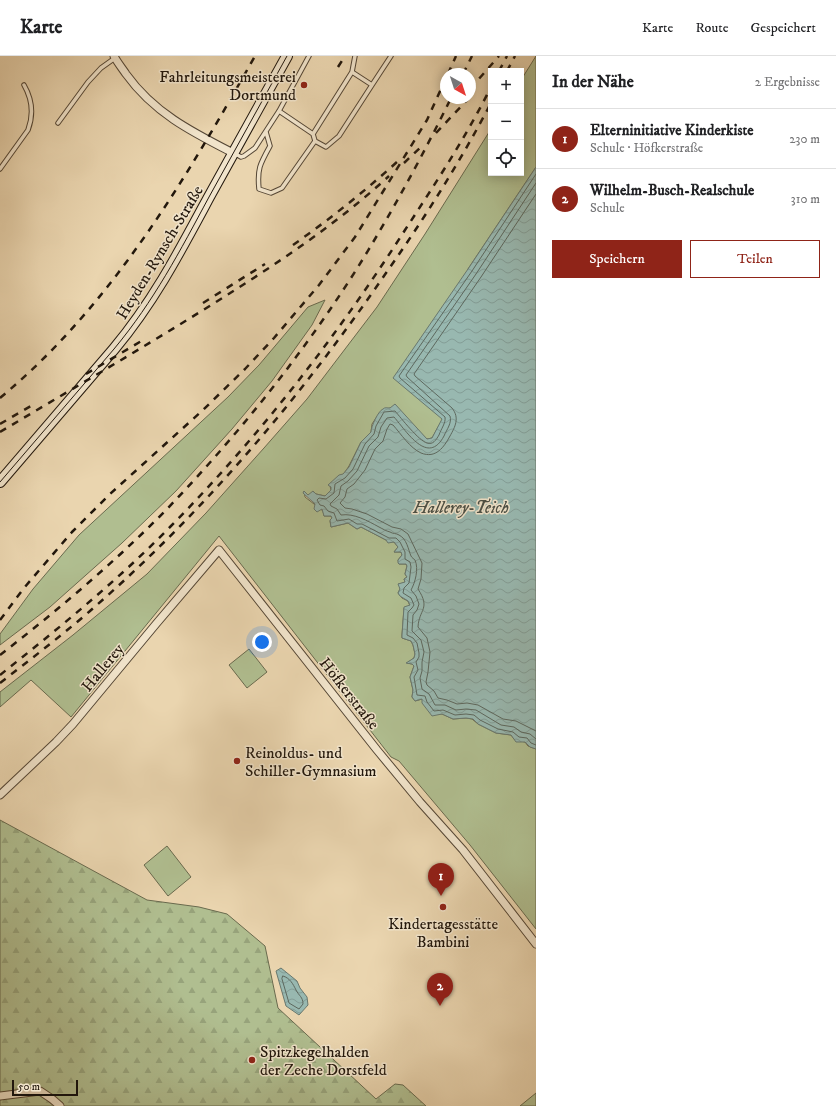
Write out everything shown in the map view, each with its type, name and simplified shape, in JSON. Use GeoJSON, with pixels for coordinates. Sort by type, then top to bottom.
{"type":"FeatureCollection","features":[{"type":"Feature","properties":{"kind":"main road","name":"Heyden-Rynsch-Straße"},"geometry":{"type":"LineString","coordinates":[[0,482],[114,349],[147,307],[173,264],[287,56]]}},
{"type":"Feature","properties":{"kind":"street"},"geometry":{"type":"LineString","coordinates":[[115,57],[133,84],[156,107],[178,123],[233,153]]}},
{"type":"Feature","properties":{"kind":"street","name":"Hallerey"},"geometry":{"type":"LineString","coordinates":[[0,795],[73,724],[219,550]]}},
{"type":"Feature","properties":{"kind":"street","name":"Höfkerstraße"},"geometry":{"type":"LineString","coordinates":[[219,550],[380,754],[462,850],[536,944]]}},
{"type":"Feature","properties":{"kind":"street"},"geometry":{"type":"LineString","coordinates":[[0,1096],[40,1091],[60,1106]]}},
{"type":"Feature","properties":{"kind":"lane"},"geometry":{"type":"LineString","coordinates":[[233,153],[241,157],[248,154],[255,148],[279,111],[309,56]]}},
{"type":"Feature","properties":{"kind":"lane"},"geometry":{"type":"LineString","coordinates":[[313,134],[352,72],[355,56]]}},
{"type":"Feature","properties":{"kind":"lane"},"geometry":{"type":"LineString","coordinates":[[279,111],[313,134],[315,141],[326,147],[340,136],[391,56]]}},
{"type":"Feature","properties":{"kind":"lane"},"geometry":{"type":"LineString","coordinates":[[58,123],[88,82],[101,68],[115,57]]}},
{"type":"Feature","properties":{"kind":"lane"},"geometry":{"type":"LineString","coordinates":[[352,72],[372,85]]}},
{"type":"Feature","properties":{"kind":"lane"},"geometry":{"type":"LineString","coordinates":[[0,169],[28,130],[31,123],[32,110],[28,93],[24,85]]}},
{"type":"Feature","properties":{"kind":"lane"},"geometry":{"type":"LineString","coordinates":[[266,132],[270,146],[261,163],[258,176],[259,189],[271,193],[282,188],[315,141]]}},
{"type":"Feature","properties":{"kind":"green space"},"geometry":{"type":"Polygon","coordinates":[[[536,56],[536,167],[468,269],[442,420],[432,438],[427,439],[390,408],[380,412],[372,424],[371,432],[361,442],[343,475],[330,486],[331,490],[325,496],[316,494],[307,495],[304,491],[305,497],[323,511],[324,516],[331,516],[331,527],[348,523],[357,529],[361,527],[386,540],[394,542],[398,547],[394,552],[401,552],[402,555],[398,560],[399,564],[406,564],[405,574],[407,577],[404,579],[405,582],[399,583],[400,589],[398,593],[402,598],[408,601],[410,606],[404,608],[402,638],[411,641],[415,654],[414,658],[407,663],[414,666],[410,677],[413,690],[412,697],[415,701],[422,699],[437,714],[442,714],[453,719],[472,719],[478,724],[496,733],[511,735],[515,740],[525,742],[528,746],[536,749],[536,929],[470,845],[399,761],[391,757],[219,536],[71,717],[31,680],[0,707],[0,692],[73,635],[147,574],[206,513],[307,399],[377,307],[488,134],[488,176],[524,176],[524,75],[536,56]]]}},
{"type":"Feature","properties":{"kind":"green space"},"geometry":{"type":"Polygon","coordinates":[[[325,300],[312,325],[272,381],[232,429],[176,491],[122,543],[50,607],[0,645],[0,634],[33,589],[79,535],[228,397],[259,365],[308,307],[325,300]]]}},
{"type":"Feature","properties":{"kind":"green space"},"geometry":{"type":"Polygon","coordinates":[[[249,649],[267,672],[247,688],[229,665],[249,649]]]}},
{"type":"Feature","properties":{"kind":"green space"},"geometry":{"type":"Polygon","coordinates":[[[0,820],[147,900],[199,907],[227,914],[265,946],[278,1008],[376,1099],[395,1084],[403,1085],[426,1106],[0,1106],[0,820]]]}},
{"type":"Feature","properties":{"kind":"green space"},"geometry":{"type":"Polygon","coordinates":[[[167,846],[191,877],[168,896],[144,865],[167,846]]]}},
{"type":"Feature","properties":{"kind":"green space"},"geometry":{"type":"Polygon","coordinates":[[[536,1093],[536,1106],[520,1106],[536,1093]]]}},
{"type":"Feature","properties":{"kind":"water","name":"Hallerey-Teich"},"geometry":{"type":"Polygon","coordinates":[[[536,167],[536,749],[530,747],[525,742],[516,742],[511,735],[496,733],[478,724],[473,719],[453,719],[442,714],[432,716],[422,703],[422,699],[415,701],[412,697],[413,690],[410,677],[414,666],[406,663],[414,658],[415,654],[411,641],[402,638],[404,607],[410,605],[408,601],[398,593],[400,589],[398,584],[405,582],[404,579],[407,577],[405,574],[406,564],[398,563],[398,560],[402,555],[401,552],[394,552],[398,547],[394,542],[388,543],[386,540],[361,527],[357,529],[348,523],[331,527],[331,516],[324,516],[322,509],[317,512],[314,509],[315,504],[303,493],[304,491],[308,495],[313,491],[316,494],[325,496],[331,490],[331,487],[328,485],[339,475],[343,474],[349,467],[361,442],[371,432],[373,423],[377,416],[381,410],[385,408],[390,408],[395,404],[427,439],[432,438],[442,419],[393,378],[536,167]]]}},
{"type":"Feature","properties":{"kind":"water"},"geometry":{"type":"Polygon","coordinates":[[[281,968],[297,981],[307,997],[308,1005],[299,1015],[286,1006],[276,971],[281,968]]]}},
{"type":"Feature","properties":{"kind":"tram line"},"geometry":{"type":"LineString","coordinates":[[0,482],[114,349],[142,313],[177,256],[287,56]]}},
{"type":"Feature","properties":{"kind":"railway"},"geometry":{"type":"LineString","coordinates":[[0,398],[40,362],[77,323],[111,282],[143,239],[173,194],[255,56]]}},
{"type":"Feature","properties":{"kind":"railway"},"geometry":{"type":"LineString","coordinates":[[338,67],[345,56]]}},
{"type":"Feature","properties":{"kind":"railway"},"geometry":{"type":"LineString","coordinates":[[451,68],[456,56]]}},
{"type":"Feature","properties":{"kind":"railway"},"geometry":{"type":"LineString","coordinates":[[466,68],[472,56]]}},
{"type":"Feature","properties":{"kind":"railway"},"geometry":{"type":"LineString","coordinates":[[476,82],[499,56]]}},
{"type":"Feature","properties":{"kind":"railway"},"geometry":{"type":"LineString","coordinates":[[501,68],[507,56]]}},
{"type":"Feature","properties":{"kind":"railway"},"geometry":{"type":"LineString","coordinates":[[509,68],[515,56]]}},
{"type":"Feature","properties":{"kind":"railway"},"geometry":{"type":"LineString","coordinates":[[0,620],[24,588],[72,532],[110,494],[203,410],[245,369],[274,338],[319,285],[355,237],[427,120],[440,91]]}},
{"type":"Feature","properties":{"kind":"railway"},"geometry":{"type":"LineString","coordinates":[[0,675],[87,604],[150,547],[235,458],[324,347],[379,270],[450,160],[488,93]]}},
{"type":"Feature","properties":{"kind":"railway"},"geometry":{"type":"LineString","coordinates":[[0,655],[86,585],[147,529],[193,481],[244,423],[315,331],[358,267],[407,183],[448,104]]}},
{"type":"Feature","properties":{"kind":"railway"},"geometry":{"type":"LineString","coordinates":[[436,133],[463,104]]}},
{"type":"Feature","properties":{"kind":"railway"},"geometry":{"type":"LineString","coordinates":[[0,683],[90,611],[132,573],[172,534],[249,451],[285,408],[354,319],[441,190],[490,104]]}},
{"type":"Feature","properties":{"kind":"railway"},"geometry":{"type":"LineString","coordinates":[[404,163],[424,144]]}},
{"type":"Feature","properties":{"kind":"railway"},"geometry":{"type":"LineString","coordinates":[[293,245],[347,204],[398,161]]}},
{"type":"Feature","properties":{"kind":"railway"},"geometry":{"type":"LineString","coordinates":[[0,432],[175,327],[274,265],[321,232],[367,196],[389,176]]}},
{"type":"Feature","properties":{"kind":"railway"},"geometry":{"type":"LineString","coordinates":[[203,303],[265,264]]}},
{"type":"Feature","properties":{"kind":"railway"},"geometry":{"type":"LineString","coordinates":[[86,374],[143,340]]}},
{"type":"Feature","properties":{"kind":"railway"},"geometry":{"type":"LineString","coordinates":[[0,424],[36,403]]}},
{"type":"Feature","properties":{"kind":"place","name":"Fahrleitungsmeisterei Dortmund"},"geometry":{"type":"Point","coordinates":[304,85]}},
{"type":"Feature","properties":{"kind":"place","name":"Reinoldus- und Schiller-Gymnasium"},"geometry":{"type":"Point","coordinates":[237,761]}},
{"type":"Feature","properties":{"kind":"place","name":"Elterninitiative Kinderkiste"},"geometry":{"type":"Point","coordinates":[441,896]}},
{"type":"Feature","properties":{"kind":"place","name":"Kindertagesstätte Bambini"},"geometry":{"type":"Point","coordinates":[443,907]}},
{"type":"Feature","properties":{"kind":"place","name":"Wilhelm-Busch-Realschule"},"geometry":{"type":"Point","coordinates":[440,1006]}},
{"type":"Feature","properties":{"kind":"place","name":"Spitzkegelhalden der Zeche Dorstfeld"},"geometry":{"type":"Point","coordinates":[252,1060]}}]}
